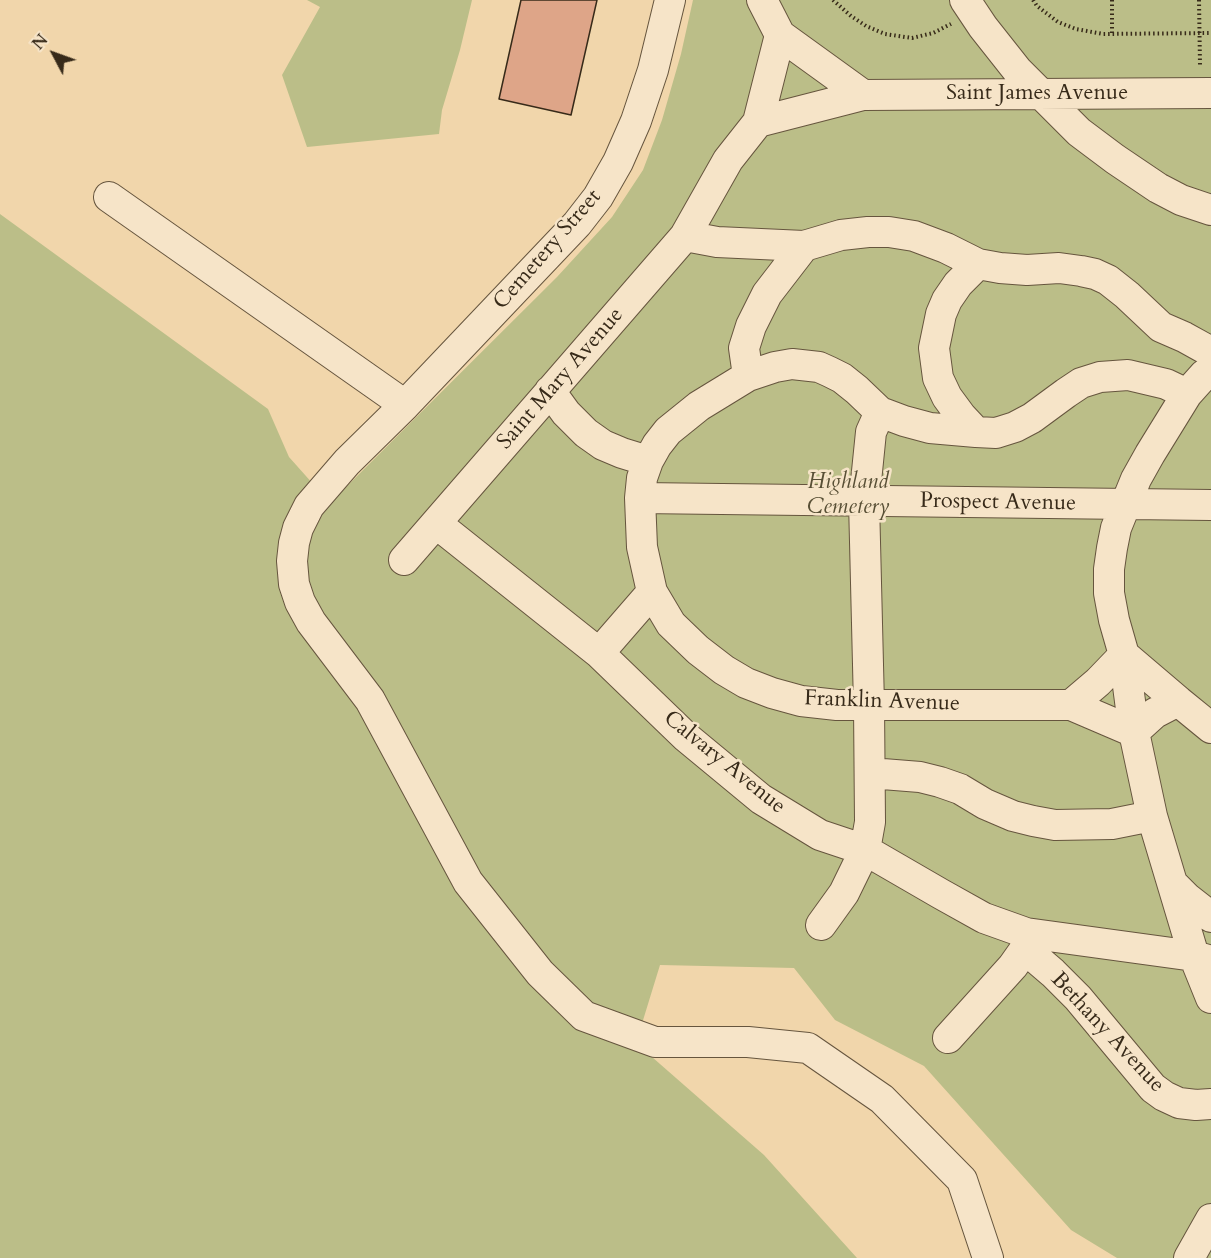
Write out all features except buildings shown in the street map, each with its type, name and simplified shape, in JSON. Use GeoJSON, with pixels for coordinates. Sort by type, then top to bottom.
{"type":"FeatureCollection","features":[{"type":"Feature","properties":{"kind":"lane","name":"Cemetery Street"},"geometry":{"type":"LineString","coordinates":[[670,0],[653,70],[636,120],[618,162],[598,197],[577,224],[405,405],[347,462],[309,506],[298,528],[294,543],[292,561],[294,584],[300,602],[311,622],[370,700],[468,882],[540,973],[584,1016],[655,1042],[748,1042],[808,1048],[882,1099],[962,1180],[988,1258]]}},
{"type":"Feature","properties":{"kind":"lane"},"geometry":{"type":"LineString","coordinates":[[762,0],[780,35],[863,95]]}},
{"type":"Feature","properties":{"kind":"lane"},"geometry":{"type":"LineString","coordinates":[[969,6],[1017,70],[1079,132],[1158,188],[1181,200],[1211,210]]}},
{"type":"Feature","properties":{"kind":"lane"},"geometry":{"type":"LineString","coordinates":[[758,122],[780,35]]}},
{"type":"Feature","properties":{"kind":"lane","name":"Saint James Avenue"},"geometry":{"type":"LineString","coordinates":[[758,122],[863,95],[1205,93]]}},
{"type":"Feature","properties":{"kind":"lane","name":"Saint Mary Avenue"},"geometry":{"type":"LineString","coordinates":[[404,560],[685,236],[728,160],[758,122]]}},
{"type":"Feature","properties":{"kind":"lane"},"geometry":{"type":"LineString","coordinates":[[109,197],[405,405]]}},
{"type":"Feature","properties":{"kind":"lane"},"geometry":{"type":"LineString","coordinates":[[685,236],[717,242],[804,246],[841,235],[889,232],[914,236],[946,248],[978,264],[1013,269],[1059,268],[1095,274],[1108,280],[1127,295],[1161,327],[1211,352]]}},
{"type":"Feature","properties":{"kind":"lane"},"geometry":{"type":"LineString","coordinates":[[748,376],[744,348],[751,326],[767,294],[804,246]]}},
{"type":"Feature","properties":{"kind":"lane"},"geometry":{"type":"LineString","coordinates":[[976,432],[947,397],[938,378],[934,348],[940,314],[947,300],[958,284],[978,264]]}},
{"type":"Feature","properties":{"kind":"lane","name":"Franklin Avenue"},"geometry":{"type":"LineString","coordinates":[[880,412],[842,378],[819,368],[792,364],[748,376],[683,418],[668,432],[648,461],[642,478],[640,498],[642,547],[652,592],[671,624],[698,651],[724,670],[746,683],[801,701],[837,705],[1071,705],[1134,732]]}},
{"type":"Feature","properties":{"kind":"lane"},"geometry":{"type":"LineString","coordinates":[[1211,370],[1187,394],[1136,479],[1116,528],[1112,548],[1109,593],[1124,655],[1134,732],[1152,816],[1173,884],[1203,958],[1211,998]]}},
{"type":"Feature","properties":{"kind":"lane"},"geometry":{"type":"LineString","coordinates":[[821,925],[844,892],[865,850],[870,822],[864,501],[871,432],[880,412],[904,422],[930,428],[996,432],[1015,427],[1032,418],[1081,383],[1100,377],[1128,375],[1166,384],[1187,394]]}},
{"type":"Feature","properties":{"kind":"lane"},"geometry":{"type":"LineString","coordinates":[[550,391],[566,413],[586,434],[603,445],[648,461]]}},
{"type":"Feature","properties":{"kind":"lane","name":"Prospect Avenue"},"geometry":{"type":"LineString","coordinates":[[640,498],[1211,505]]}},
{"type":"Feature","properties":{"kind":"lane","name":"Calvary Avenue"},"geometry":{"type":"LineString","coordinates":[[436,524],[599,653],[686,737],[761,799],[820,835],[865,850],[1026,941],[1203,958]]}},
{"type":"Feature","properties":{"kind":"lane"},"geometry":{"type":"LineString","coordinates":[[599,653],[652,592]]}},
{"type":"Feature","properties":{"kind":"lane"},"geometry":{"type":"LineString","coordinates":[[1124,655],[1211,728]]}},
{"type":"Feature","properties":{"kind":"lane"},"geometry":{"type":"LineString","coordinates":[[1071,705],[1124,655]]}},
{"type":"Feature","properties":{"kind":"lane"},"geometry":{"type":"LineString","coordinates":[[1134,732],[1155,713],[1178,701]]}},
{"type":"Feature","properties":{"kind":"lane"},"geometry":{"type":"LineString","coordinates":[[870,773],[920,777],[940,782],[960,789],[1013,816],[1055,825],[1112,824],[1152,816]]}},
{"type":"Feature","properties":{"kind":"lane"},"geometry":{"type":"LineString","coordinates":[[1173,884],[1211,917]]}},
{"type":"Feature","properties":{"kind":"lane"},"geometry":{"type":"LineString","coordinates":[[948,1038],[1013,966],[1026,941]]}},
{"type":"Feature","properties":{"kind":"lane","name":"Bethany Avenue"},"geometry":{"type":"LineString","coordinates":[[1026,941],[1078,998],[1153,1088],[1179,1103],[1211,1104]]}},
{"type":"Feature","properties":{"kind":"lane"},"geometry":{"type":"LineString","coordinates":[[1189,1258],[1211,1219]]}},
{"type":"Feature","properties":{"kind":"path"},"geometry":{"type":"LineString","coordinates":[[833,0],[866,26],[885,34],[912,38],[933,33],[956,22],[969,6]]}},
{"type":"Feature","properties":{"kind":"path"},"geometry":{"type":"LineString","coordinates":[[1033,0],[1037,6],[1058,22],[1076,29],[1103,34],[1211,33]]}},
{"type":"Feature","properties":{"kind":"path"},"geometry":{"type":"LineString","coordinates":[[1112,0],[1113,34]]}},
{"type":"Feature","properties":{"kind":"path"},"geometry":{"type":"LineString","coordinates":[[1199,0],[1199,33],[1205,93]]}},
{"type":"Feature","properties":{"kind":"green space"},"geometry":{"type":"Polygon","coordinates":[[[307,0],[472,0],[442,110],[439,134],[307,147],[282,75],[320,7],[307,0]]]}},
{"type":"Feature","properties":{"kind":"green space","name":"Highland Cemetery"},"geometry":{"type":"Polygon","coordinates":[[[693,0],[1211,0],[1211,1258],[1117,1258],[1071,1230],[924,1066],[835,1020],[794,968],[660,965],[636,1043],[764,1155],[857,1258],[0,1258],[0,214],[268,409],[289,457],[330,503],[557,277],[612,217],[643,170],[662,120],[681,54],[693,0]]]}}]}
